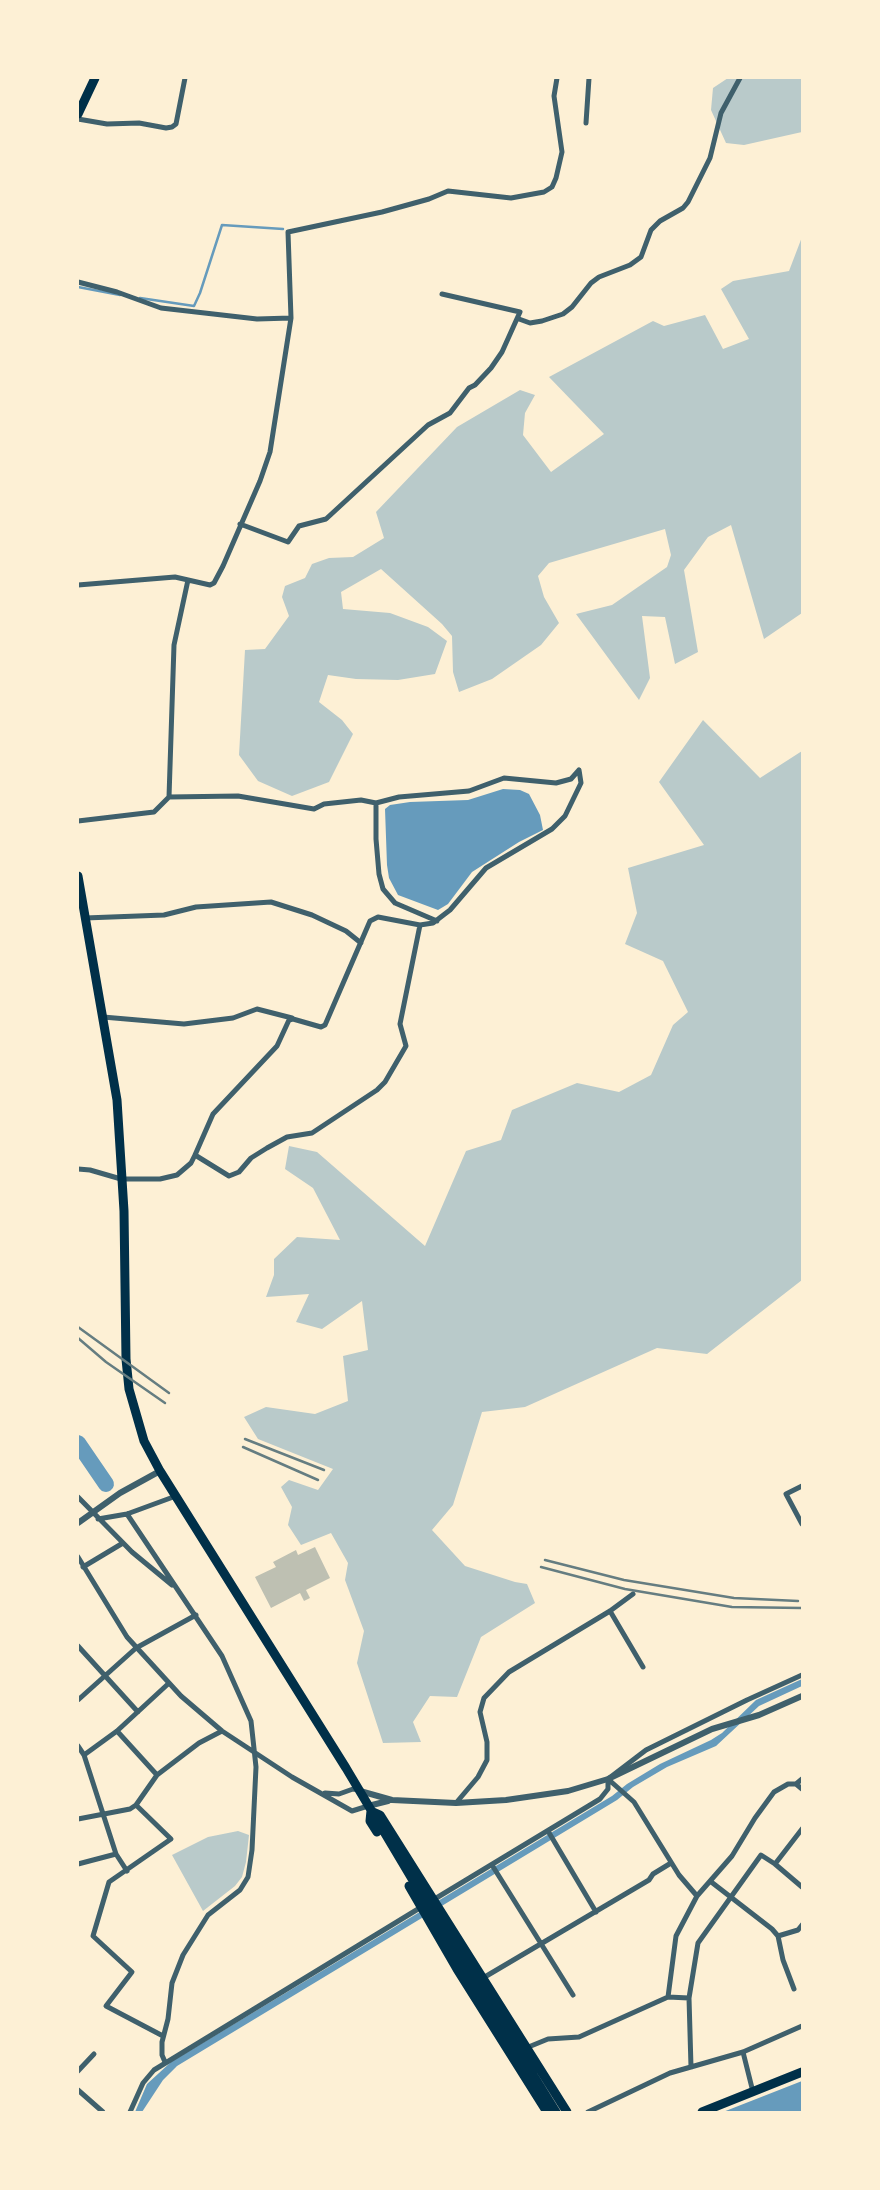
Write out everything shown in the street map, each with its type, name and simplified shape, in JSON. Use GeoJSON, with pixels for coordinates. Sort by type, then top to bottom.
{"type":"FeatureCollection","features":[{"type":"Feature","properties":{"kind":"highway"},"geometry":{"type":"LineString","coordinates":[[78,114],[95,78]]}},
{"type":"Feature","properties":{"kind":"highway"},"geometry":{"type":"LineString","coordinates":[[78,876],[117,1100],[122,1179],[125,1338],[129,1389],[144,1441],[160,1471],[359,1790],[489,2006],[556,2112]]}},
{"type":"Feature","properties":{"kind":"highway"},"geometry":{"type":"LineString","coordinates":[[427,1904],[483,1978],[567,2112]]}},
{"type":"Feature","properties":{"kind":"highway"},"geometry":{"type":"LineString","coordinates":[[427,1904],[514,2060],[546,2112]]}},
{"type":"Feature","properties":{"kind":"highway"},"geometry":{"type":"LineString","coordinates":[[702,2112],[802,2072]]}},
{"type":"Feature","properties":{"kind":"street"},"geometry":{"type":"LineString","coordinates":[[78,119],[107,124],[139,123],[166,128],[172,127],[176,124],[186,78]]}},
{"type":"Feature","properties":{"kind":"street"},"geometry":{"type":"LineString","coordinates":[[78,585],[175,577],[210,585],[214,583],[260,481],[270,452],[291,318],[288,232],[382,212],[429,199],[448,191],[511,198],[531,196],[544,192],[552,187],[562,152],[554,96],[557,78]]}},
{"type":"Feature","properties":{"kind":"street"},"geometry":{"type":"LineString","coordinates":[[586,122],[590,78]]}},
{"type":"Feature","properties":{"kind":"street"},"geometry":{"type":"LineString","coordinates":[[518,319],[536,322],[563,314],[572,307],[599,276],[630,265],[641,257],[651,230],[660,221],[683,208],[688,202],[710,158],[721,113],[740,78]]}},
{"type":"Feature","properties":{"kind":"street"},"geometry":{"type":"LineString","coordinates":[[78,282],[117,292],[161,308],[256,319],[291,318]]}},
{"type":"Feature","properties":{"kind":"street"},"geometry":{"type":"LineString","coordinates":[[240,524],[288,542],[299,526],[326,519],[428,425],[450,413],[469,388],[475,385],[491,368],[520,312],[442,294]]}},
{"type":"Feature","properties":{"kind":"street"},"geometry":{"type":"LineString","coordinates":[[169,798],[174,646],[188,580]]}},
{"type":"Feature","properties":{"kind":"street"},"geometry":{"type":"LineString","coordinates":[[78,821],[154,812],[169,798],[238,796],[314,809],[324,804],[361,800],[376,803],[399,797],[469,791],[504,778],[556,783],[571,779],[579,770],[581,784],[565,816],[552,829],[486,868],[450,910],[437,921],[420,925],[378,916],[370,921],[325,1025],[321,1027],[257,1009],[233,1018],[184,1024],[103,1017]]}},
{"type":"Feature","properties":{"kind":"street"},"geometry":{"type":"LineString","coordinates":[[376,803],[376,839],[379,874],[386,894],[395,903],[437,921]]}},
{"type":"Feature","properties":{"kind":"street"},"geometry":{"type":"LineString","coordinates":[[85,918],[164,915],[196,907],[271,902],[312,915],[346,932],[361,943]]}},
{"type":"Feature","properties":{"kind":"street"},"geometry":{"type":"LineString","coordinates":[[195,1155],[218,1171],[229,1176],[235,1175],[251,1158],[267,1148],[288,1137],[312,1133],[382,1086],[406,1046],[400,1024],[420,925]]}},
{"type":"Feature","properties":{"kind":"street"},"geometry":{"type":"LineString","coordinates":[[78,1169],[90,1170],[122,1179],[160,1179],[177,1176],[191,1163],[213,1114],[277,1046],[289,1020],[293,1019]]}},
{"type":"Feature","properties":{"kind":"street"},"geometry":{"type":"LineString","coordinates":[[78,1523],[92,1512],[160,1471]]}},
{"type":"Feature","properties":{"kind":"street"},"geometry":{"type":"LineString","coordinates":[[802,1486],[786,1494],[802,1524]]}},
{"type":"Feature","properties":{"kind":"street"},"geometry":{"type":"LineString","coordinates":[[98,1519],[127,1514],[176,1496]]}},
{"type":"Feature","properties":{"kind":"street"},"geometry":{"type":"LineString","coordinates":[[78,1497],[123,1543],[180,1593]]}},
{"type":"Feature","properties":{"kind":"street"},"geometry":{"type":"LineString","coordinates":[[127,1514],[219,1649],[245,1703],[252,1726],[255,1753],[252,1850],[248,1877],[240,1890],[208,1915],[183,1955],[172,1984],[168,2019],[163,2036],[161,2048],[165,2062]]}},
{"type":"Feature","properties":{"kind":"street"},"geometry":{"type":"LineString","coordinates":[[83,1567],[123,1543]]}},
{"type":"Feature","properties":{"kind":"street"},"geometry":{"type":"LineString","coordinates":[[78,1556],[117,1623],[136,1648],[168,1684],[222,1731],[352,1811],[370,1809],[392,1800]]}},
{"type":"Feature","properties":{"kind":"street"},"geometry":{"type":"LineString","coordinates":[[456,1803],[478,1777],[487,1760],[487,1742],[480,1712],[484,1698],[509,1672],[610,1611],[633,1594]]}},
{"type":"Feature","properties":{"kind":"street"},"geometry":{"type":"LineString","coordinates":[[610,1611],[643,1667]]}},
{"type":"Feature","properties":{"kind":"street"},"geometry":{"type":"LineString","coordinates":[[78,1700],[136,1648],[170,1632],[196,1615]]}},
{"type":"Feature","properties":{"kind":"street"},"geometry":{"type":"LineString","coordinates":[[78,1646],[138,1712]]}},
{"type":"Feature","properties":{"kind":"street"},"geometry":{"type":"LineString","coordinates":[[608,1779],[661,1741],[802,1675]]}},
{"type":"Feature","properties":{"kind":"street"},"geometry":{"type":"LineString","coordinates":[[84,1755],[117,1731],[168,1684]]}},
{"type":"Feature","properties":{"kind":"street"},"geometry":{"type":"LineString","coordinates":[[317,1790],[334,1794],[349,1789],[359,1790],[392,1800],[456,1803],[526,1798],[568,1791],[637,1768],[708,1731],[759,1715],[802,1696]]}},
{"type":"Feature","properties":{"kind":"street"},"geometry":{"type":"LineString","coordinates":[[117,1731],[157,1775]]}},
{"type":"Feature","properties":{"kind":"street"},"geometry":{"type":"LineString","coordinates":[[78,1819],[130,1809],[136,1805],[157,1775],[198,1742],[222,1731]]}},
{"type":"Feature","properties":{"kind":"street"},"geometry":{"type":"LineString","coordinates":[[78,1746],[84,1755],[116,1854],[127,1871]]}},
{"type":"Feature","properties":{"kind":"street"},"geometry":{"type":"LineString","coordinates":[[130,2112],[145,2080],[165,2062],[600,1799],[608,1789],[608,1779]]}},
{"type":"Feature","properties":{"kind":"street"},"geometry":{"type":"LineString","coordinates":[[608,1779],[634,1802],[671,1863],[690,1890],[697,1896]]}},
{"type":"Feature","properties":{"kind":"street"},"geometry":{"type":"LineString","coordinates":[[668,1997],[676,1936],[697,1896],[732,1856],[755,1818],[774,1792],[786,1784],[796,1784],[802,1779]]}},
{"type":"Feature","properties":{"kind":"street"},"geometry":{"type":"LineString","coordinates":[[796,1784],[802,1789]]}},
{"type":"Feature","properties":{"kind":"street"},"geometry":{"type":"LineString","coordinates":[[136,1805],[171,1839],[109,1882],[92,1936],[132,1972],[106,2006],[163,2036]]}},
{"type":"Feature","properties":{"kind":"street"},"geometry":{"type":"LineString","coordinates":[[775,1864],[802,1828]]}},
{"type":"Feature","properties":{"kind":"street"},"geometry":{"type":"LineString","coordinates":[[548,1831],[596,1912]]}},
{"type":"Feature","properties":{"kind":"street"},"geometry":{"type":"LineString","coordinates":[[78,1864],[116,1854]]}},
{"type":"Feature","properties":{"kind":"street"},"geometry":{"type":"LineString","coordinates":[[691,2067],[689,1998],[698,1943],[761,1855],[802,1886]]}},
{"type":"Feature","properties":{"kind":"street"},"geometry":{"type":"LineString","coordinates":[[483,1978],[649,1880],[653,1874],[671,1863]]}},
{"type":"Feature","properties":{"kind":"street"},"geometry":{"type":"LineString","coordinates":[[492,1865],[573,1995]]}},
{"type":"Feature","properties":{"kind":"street"},"geometry":{"type":"LineString","coordinates":[[710,1881],[772,1929],[778,1936],[783,1960],[794,1989]]}},
{"type":"Feature","properties":{"kind":"street"},"geometry":{"type":"LineString","coordinates":[[778,1936],[798,1930],[802,1925]]}},
{"type":"Feature","properties":{"kind":"street"},"geometry":{"type":"LineString","coordinates":[[514,2060],[527,2050],[548,2039],[579,2037],[668,1997],[689,1998]]}},
{"type":"Feature","properties":{"kind":"street"},"geometry":{"type":"LineString","coordinates":[[588,2112],[660,2078],[743,2052],[802,2026]]}},
{"type":"Feature","properties":{"kind":"street"},"geometry":{"type":"LineString","coordinates":[[743,2052],[753,2092]]}},
{"type":"Feature","properties":{"kind":"street"},"geometry":{"type":"LineString","coordinates":[[78,2071],[94,2054]]}},
{"type":"Feature","properties":{"kind":"street"},"geometry":{"type":"LineString","coordinates":[[78,2090],[103,2112]]}},
{"type":"Feature","properties":{"kind":"shaded area"},"geometry":{"type":"Polygon","coordinates":[[[728,78],[802,78],[802,132],[744,145],[726,143],[711,110],[713,88],[728,78]]]}},
{"type":"Feature","properties":{"kind":"shaded area"},"geometry":{"type":"Polygon","coordinates":[[[802,237],[802,613],[764,639],[731,525],[708,537],[684,570],[698,652],[675,664],[665,617],[642,616],[650,678],[639,700],[576,614],[612,605],[667,567],[671,555],[665,529],[549,563],[538,576],[544,597],[559,623],[541,645],[492,679],[459,692],[453,672],[452,636],[442,624],[381,569],[341,592],[343,609],[390,613],[428,627],[447,641],[435,674],[398,680],[356,679],[328,675],[319,702],[342,720],[353,734],[329,782],[292,796],[258,781],[239,755],[245,650],[265,649],[289,616],[282,597],[285,586],[305,578],[312,564],[329,558],[353,557],[384,538],[376,512],[457,427],[520,390],[535,395],[525,413],[523,435],[551,472],[604,434],[549,377],[653,321],[664,326],[705,315],[723,349],[749,339],[721,289],[733,281],[789,271],[802,237]]]}},
{"type":"Feature","properties":{"kind":"shaded area"},"geometry":{"type":"Polygon","coordinates":[[[703,720],[760,778],[802,751],[802,1280],[707,1354],[657,1348],[525,1407],[482,1412],[453,1505],[432,1530],[465,1566],[527,1584],[535,1603],[481,1637],[457,1697],[430,1696],[413,1722],[421,1742],[383,1743],[357,1663],[364,1631],[345,1580],[348,1563],[331,1533],[301,1545],[288,1525],[292,1507],[281,1487],[289,1480],[318,1490],[333,1469],[258,1439],[244,1417],[266,1407],[315,1414],[348,1401],[343,1356],[368,1350],[362,1301],[322,1329],[296,1322],[309,1294],[266,1297],[274,1275],[274,1259],[297,1237],[340,1240],[313,1188],[285,1169],[289,1146],[317,1152],[425,1246],[466,1151],[501,1140],[512,1110],[577,1083],[619,1092],[651,1075],[673,1025],[688,1012],[663,961],[625,944],[637,913],[628,868],[704,845],[659,782],[703,720]]]}},
{"type":"Feature","properties":{"kind":"shaded area"},"geometry":{"type":"Polygon","coordinates":[[[238,1831],[249,1835],[242,1877],[235,1886],[203,1911],[172,1855],[208,1837],[238,1831]]]}},
{"type":"Feature","properties":{"kind":"water"},"geometry":{"type":"Polygon","coordinates":[[[503,789],[520,790],[529,794],[540,815],[543,830],[519,842],[472,872],[448,904],[438,910],[398,895],[389,878],[387,865],[385,809],[390,805],[410,802],[468,800],[503,789]]]}},
{"type":"Feature","properties":{"kind":"water"},"geometry":{"type":"Polygon","coordinates":[[[802,1679],[802,1686],[759,1706],[716,1746],[667,1767],[633,1787],[617,1800],[177,2066],[163,2080],[142,2112],[135,2112],[147,2084],[171,2062],[612,1796],[627,1784],[660,1764],[711,1740],[722,1733],[756,1700],[802,1679]]]}},
{"type":"Feature","properties":{"kind":"water"},"geometry":{"type":"Polygon","coordinates":[[[802,2081],[802,2112],[723,2112],[802,2081]]]}},
{"type":"Feature","properties":{"kind":"building"},"geometry":{"type":"Polygon","coordinates":[[[315,1547],[330,1578],[306,1590],[310,1598],[304,1601],[300,1593],[271,1608],[255,1577],[276,1567],[273,1562],[296,1550],[298,1555],[315,1547]]]}},
{"type":"Feature","properties":{"kind":"waterway"},"geometry":{"type":"LineString","coordinates":[[140,298],[194,306],[222,225],[283,229]]}},
{"type":"Feature","properties":{"kind":"waterway"},"geometry":{"type":"LineString","coordinates":[[78,287],[120,295]]}},
{"type":"Feature","properties":{"kind":"waterway"},"geometry":{"type":"LineString","coordinates":[[78,1443],[106,1484]]}},
{"type":"Feature","properties":{"kind":"railway"},"geometry":{"type":"LineString","coordinates":[[78,1327],[169,1393]]}},
{"type":"Feature","properties":{"kind":"railway"},"geometry":{"type":"LineString","coordinates":[[78,1338],[106,1362],[165,1403]]}},
{"type":"Feature","properties":{"kind":"railway"},"geometry":{"type":"LineString","coordinates":[[245,1439],[324,1470]]}},
{"type":"Feature","properties":{"kind":"railway"},"geometry":{"type":"LineString","coordinates":[[243,1447],[318,1480]]}},
{"type":"Feature","properties":{"kind":"railway"},"geometry":{"type":"LineString","coordinates":[[545,1560],[624,1580],[734,1598],[798,1601]]}},
{"type":"Feature","properties":{"kind":"railway"},"geometry":{"type":"LineString","coordinates":[[541,1567],[625,1589],[732,1607],[802,1608]]}}]}
